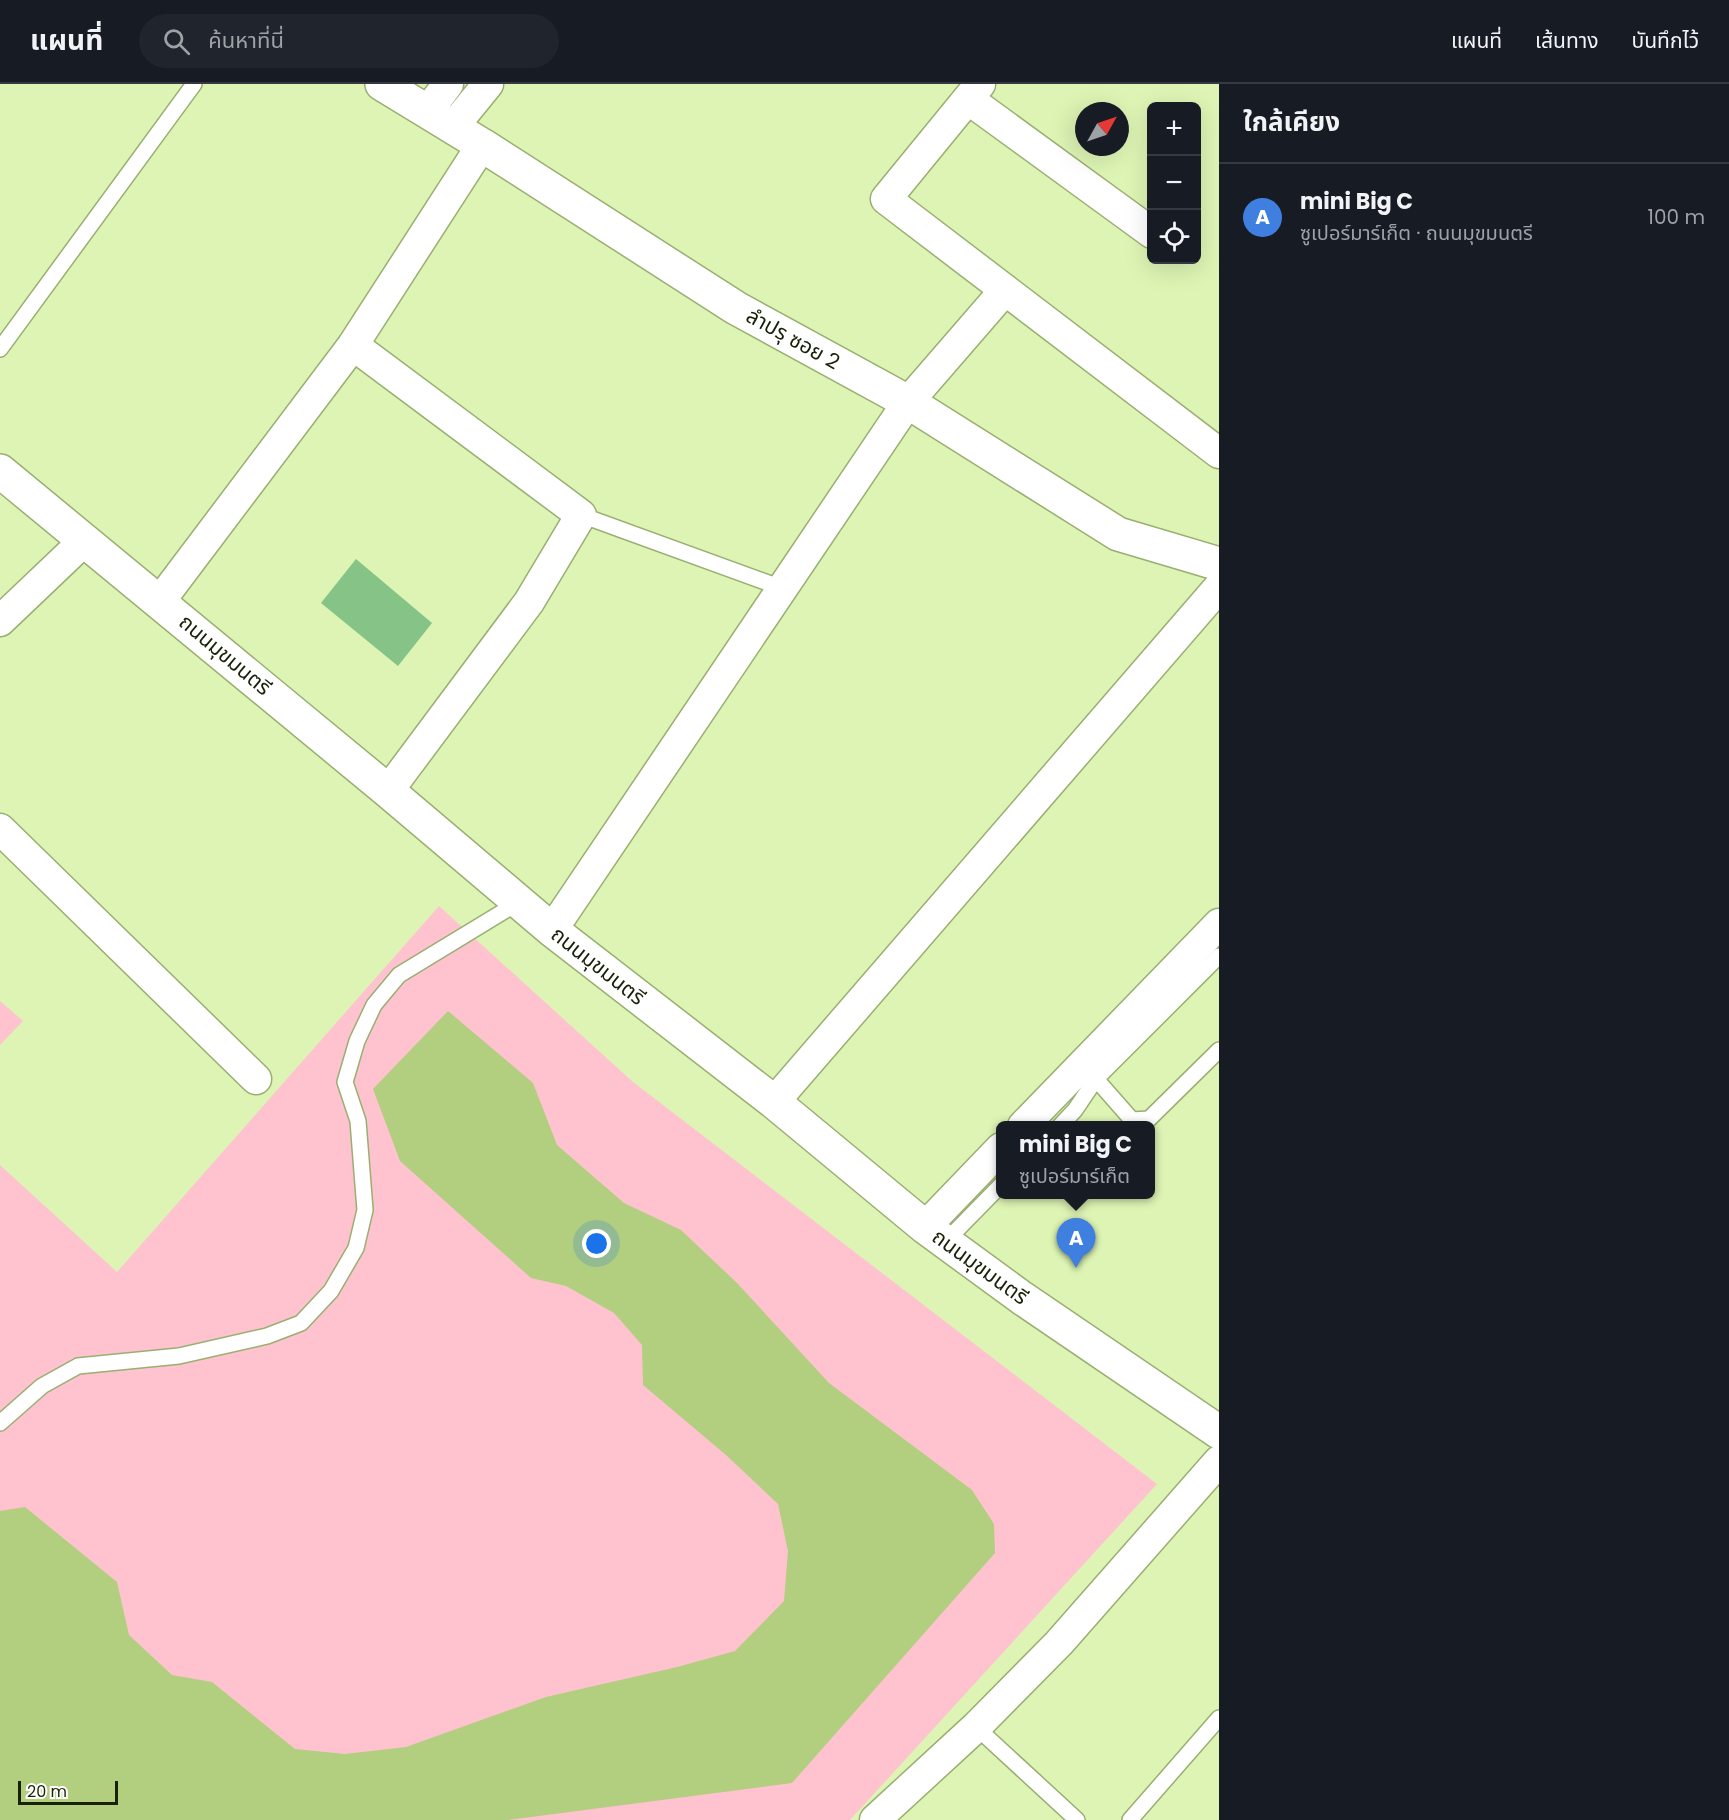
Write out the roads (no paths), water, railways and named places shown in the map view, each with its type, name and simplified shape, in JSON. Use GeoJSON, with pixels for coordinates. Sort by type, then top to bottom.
{"type":"FeatureCollection","features":[{"type":"Feature","properties":{"kind":"main road","name":"ลำปรุ ซอย 2"},"geometry":{"type":"LineString","coordinates":[[382,84],[482,145],[736,308],[908,402],[1118,534],[1219,564]]}},
{"type":"Feature","properties":{"kind":"main road","name":"ถนนมุขมนตรี"},"geometry":{"type":"LineString","coordinates":[[0,471],[388,790],[552,930],[774,1102],[935,1234],[1022,1298],[1219,1432]]}},
{"type":"Feature","properties":{"kind":"street"},"geometry":{"type":"LineString","coordinates":[[440,119],[448,84]]}},
{"type":"Feature","properties":{"kind":"street"},"geometry":{"type":"LineString","coordinates":[[440,119],[488,84]]}},
{"type":"Feature","properties":{"kind":"street"},"geometry":{"type":"LineString","coordinates":[[1147,229],[974,91],[886,199],[1219,453]]}},
{"type":"Feature","properties":{"kind":"street"},"geometry":{"type":"LineString","coordinates":[[160,601],[353,345],[482,145]]}},
{"type":"Feature","properties":{"kind":"street"},"geometry":{"type":"LineString","coordinates":[[552,930],[908,402],[1005,290]]}},
{"type":"Feature","properties":{"kind":"street"},"geometry":{"type":"LineString","coordinates":[[353,345],[581,515],[529,602],[388,790]]}},
{"type":"Feature","properties":{"kind":"street"},"geometry":{"type":"LineString","coordinates":[[0,621],[85,540]]}},
{"type":"Feature","properties":{"kind":"street"},"geometry":{"type":"LineString","coordinates":[[774,1102],[1219,587]]}},
{"type":"Feature","properties":{"kind":"street"},"geometry":{"type":"LineString","coordinates":[[0,829],[256,1079]]}},
{"type":"Feature","properties":{"kind":"street"},"geometry":{"type":"LineString","coordinates":[[1027,1121],[1219,924]]}},
{"type":"Feature","properties":{"kind":"street"},"geometry":{"type":"LineString","coordinates":[[935,1234],[996,1155]]}},
{"type":"Feature","properties":{"kind":"street"},"geometry":{"type":"LineString","coordinates":[[875,1820],[976,1727],[1059,1643],[1219,1461]]}},
{"type":"Feature","properties":{"kind":"lane"},"geometry":{"type":"LineString","coordinates":[[0,349],[194,84]]}},
{"type":"Feature","properties":{"kind":"lane"},"geometry":{"type":"LineString","coordinates":[[581,515],[782,588]]}},
{"type":"Feature","properties":{"kind":"lane"},"geometry":{"type":"LineString","coordinates":[[0,1423],[42,1386],[78,1366],[179,1356],[267,1336],[301,1323],[331,1291],[356,1248],[365,1210],[358,1121],[345,1082],[357,1041],[374,1005],[399,975],[519,902]]}},
{"type":"Feature","properties":{"kind":"lane"},"geometry":{"type":"LineString","coordinates":[[1064,1121],[1075,1110],[1096,1078],[1219,956]]}},
{"type":"Feature","properties":{"kind":"lane"},"geometry":{"type":"LineString","coordinates":[[1096,1078],[1132,1120],[1149,1119],[1219,1050]]}},
{"type":"Feature","properties":{"kind":"lane"},"geometry":{"type":"LineString","coordinates":[[935,1234],[996,1189]]}},
{"type":"Feature","properties":{"kind":"lane"},"geometry":{"type":"LineString","coordinates":[[1130,1820],[1219,1718]]}},
{"type":"Feature","properties":{"kind":"lane"},"geometry":{"type":"LineString","coordinates":[[976,1727],[1077,1820]]}},
{"type":"Feature","properties":{"kind":"place","name":"mini Big C"},"geometry":{"type":"Point","coordinates":[1076,1268]}}]}
